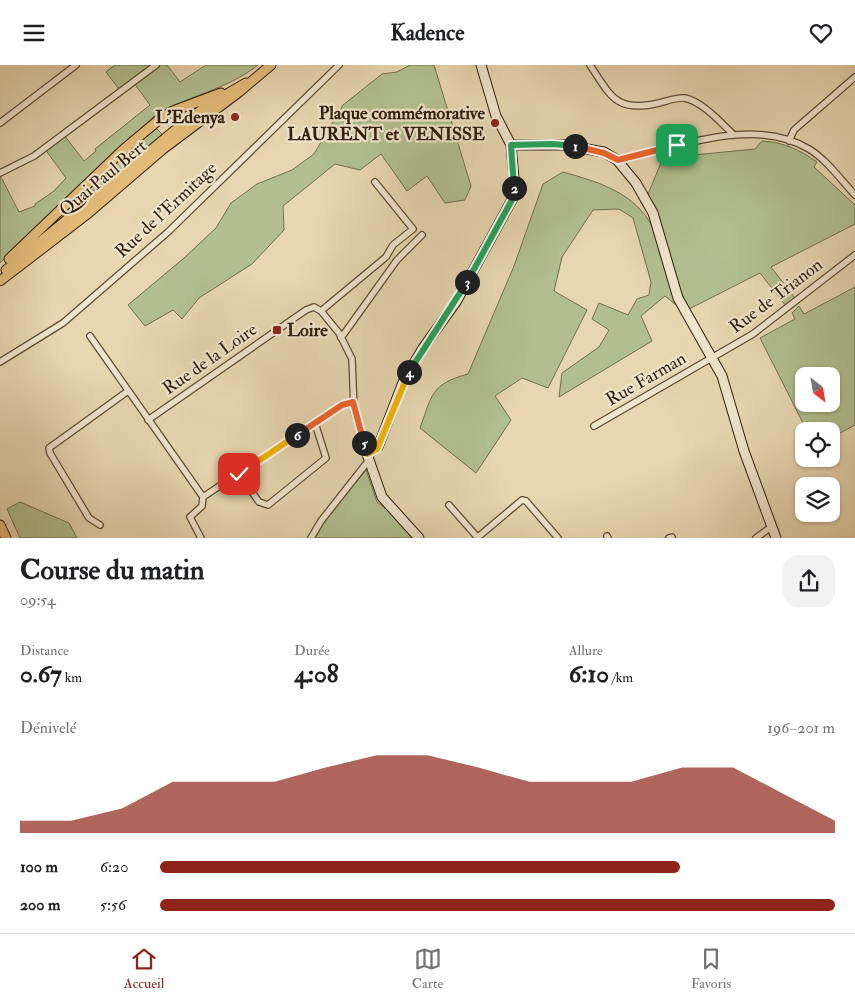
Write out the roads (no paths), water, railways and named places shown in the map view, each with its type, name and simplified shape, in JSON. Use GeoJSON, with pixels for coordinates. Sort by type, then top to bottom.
{"type":"FeatureCollection","features":[{"type":"Feature","properties":{"kind":"main road","name":"Quai Paul Bert"},"geometry":{"type":"LineString","coordinates":[[1,278],[86,215],[163,149],[239,92],[271,65]]}},
{"type":"Feature","properties":{"kind":"main road","name":"Quai Paul Bert"},"geometry":{"type":"LineString","coordinates":[[1,278],[173,131],[235,88],[250,81]]}},
{"type":"Feature","properties":{"kind":"main road"},"geometry":{"type":"LineString","coordinates":[[0,267],[124,149],[160,119],[173,111],[235,88]]}},
{"type":"Feature","properties":{"kind":"main road"},"geometry":{"type":"LineString","coordinates":[[160,119],[170,124],[173,131],[173,136],[163,149]]}},
{"type":"Feature","properties":{"kind":"main road"},"geometry":{"type":"LineString","coordinates":[[0,525],[6,538]]}},
{"type":"Feature","properties":{"kind":"street"},"geometry":{"type":"LineString","coordinates":[[0,123],[76,65]]}},
{"type":"Feature","properties":{"kind":"street"},"geometry":{"type":"LineString","coordinates":[[0,173],[34,156],[156,65]]}},
{"type":"Feature","properties":{"kind":"street","name":"Rue de l'Ermitage"},"geometry":{"type":"LineString","coordinates":[[0,361],[62,323],[168,232],[339,65]]}},
{"type":"Feature","properties":{"kind":"street"},"geometry":{"type":"LineString","coordinates":[[312,538],[321,521],[368,457],[377,449],[404,380],[422,348],[456,301],[513,198],[514,178],[511,145],[493,109],[481,65]]}},
{"type":"Feature","properties":{"kind":"street"},"geometry":{"type":"LineString","coordinates":[[590,65],[618,102],[636,107],[679,98],[688,99],[699,105],[734,135]]}},
{"type":"Feature","properties":{"kind":"street"},"geometry":{"type":"LineString","coordinates":[[789,141],[794,130],[855,77]]}},
{"type":"Feature","properties":{"kind":"street"},"geometry":{"type":"LineString","coordinates":[[618,160],[677,145],[734,135],[769,137],[789,141],[817,155],[855,195]]}},
{"type":"Feature","properties":{"kind":"street"},"geometry":{"type":"LineString","coordinates":[[511,145],[552,144],[581,146],[604,153],[618,160],[636,183],[649,207],[678,298],[714,358],[722,376],[744,451],[776,538]]}},
{"type":"Feature","properties":{"kind":"street"},"geometry":{"type":"LineString","coordinates":[[376,182],[413,229],[393,245],[386,257],[321,311],[341,338],[352,359],[353,402],[368,457],[382,497],[419,538]]}},
{"type":"Feature","properties":{"kind":"street"},"geometry":{"type":"LineString","coordinates":[[341,338],[397,260],[422,235]]}},
{"type":"Feature","properties":{"kind":"street","name":"Rue de Trianon"},"geometry":{"type":"LineString","coordinates":[[714,358],[753,334],[855,255]]}},
{"type":"Feature","properties":{"kind":"street","name":"Rue de la Loire"},"geometry":{"type":"LineString","coordinates":[[148,420],[307,309],[314,307],[321,311]]}},
{"type":"Feature","properties":{"kind":"street"},"geometry":{"type":"LineString","coordinates":[[90,336],[203,497],[202,506],[190,517],[201,538]]}},
{"type":"Feature","properties":{"kind":"street","name":"Rue Farman"},"geometry":{"type":"LineString","coordinates":[[594,426],[714,358]]}},
{"type":"Feature","properties":{"kind":"street"},"geometry":{"type":"LineString","coordinates":[[100,525],[89,518],[50,453],[49,448],[128,391]]}},
{"type":"Feature","properties":{"kind":"street"},"geometry":{"type":"LineString","coordinates":[[203,497],[342,405],[353,402]]}},
{"type":"Feature","properties":{"kind":"street"},"geometry":{"type":"LineString","coordinates":[[239,474],[259,503],[268,505],[326,458],[316,423]]}},
{"type":"Feature","properties":{"kind":"street"},"geometry":{"type":"LineString","coordinates":[[449,505],[478,538],[522,500],[526,501],[558,538]]}},
{"type":"Feature","properties":{"kind":"street"},"geometry":{"type":"LineString","coordinates":[[756,538],[771,527]]}},
{"type":"Feature","properties":{"kind":"place","name":"L'Edenya"},"geometry":{"type":"Point","coordinates":[235,117]}},
{"type":"Feature","properties":{"kind":"place","name":"Plaque commémorative LAURENT et VENISSE"},"geometry":{"type":"Point","coordinates":[495,123]}},
{"type":"Feature","properties":{"kind":"place","name":"Loire"},"geometry":{"type":"Point","coordinates":[277,330]}}]}
